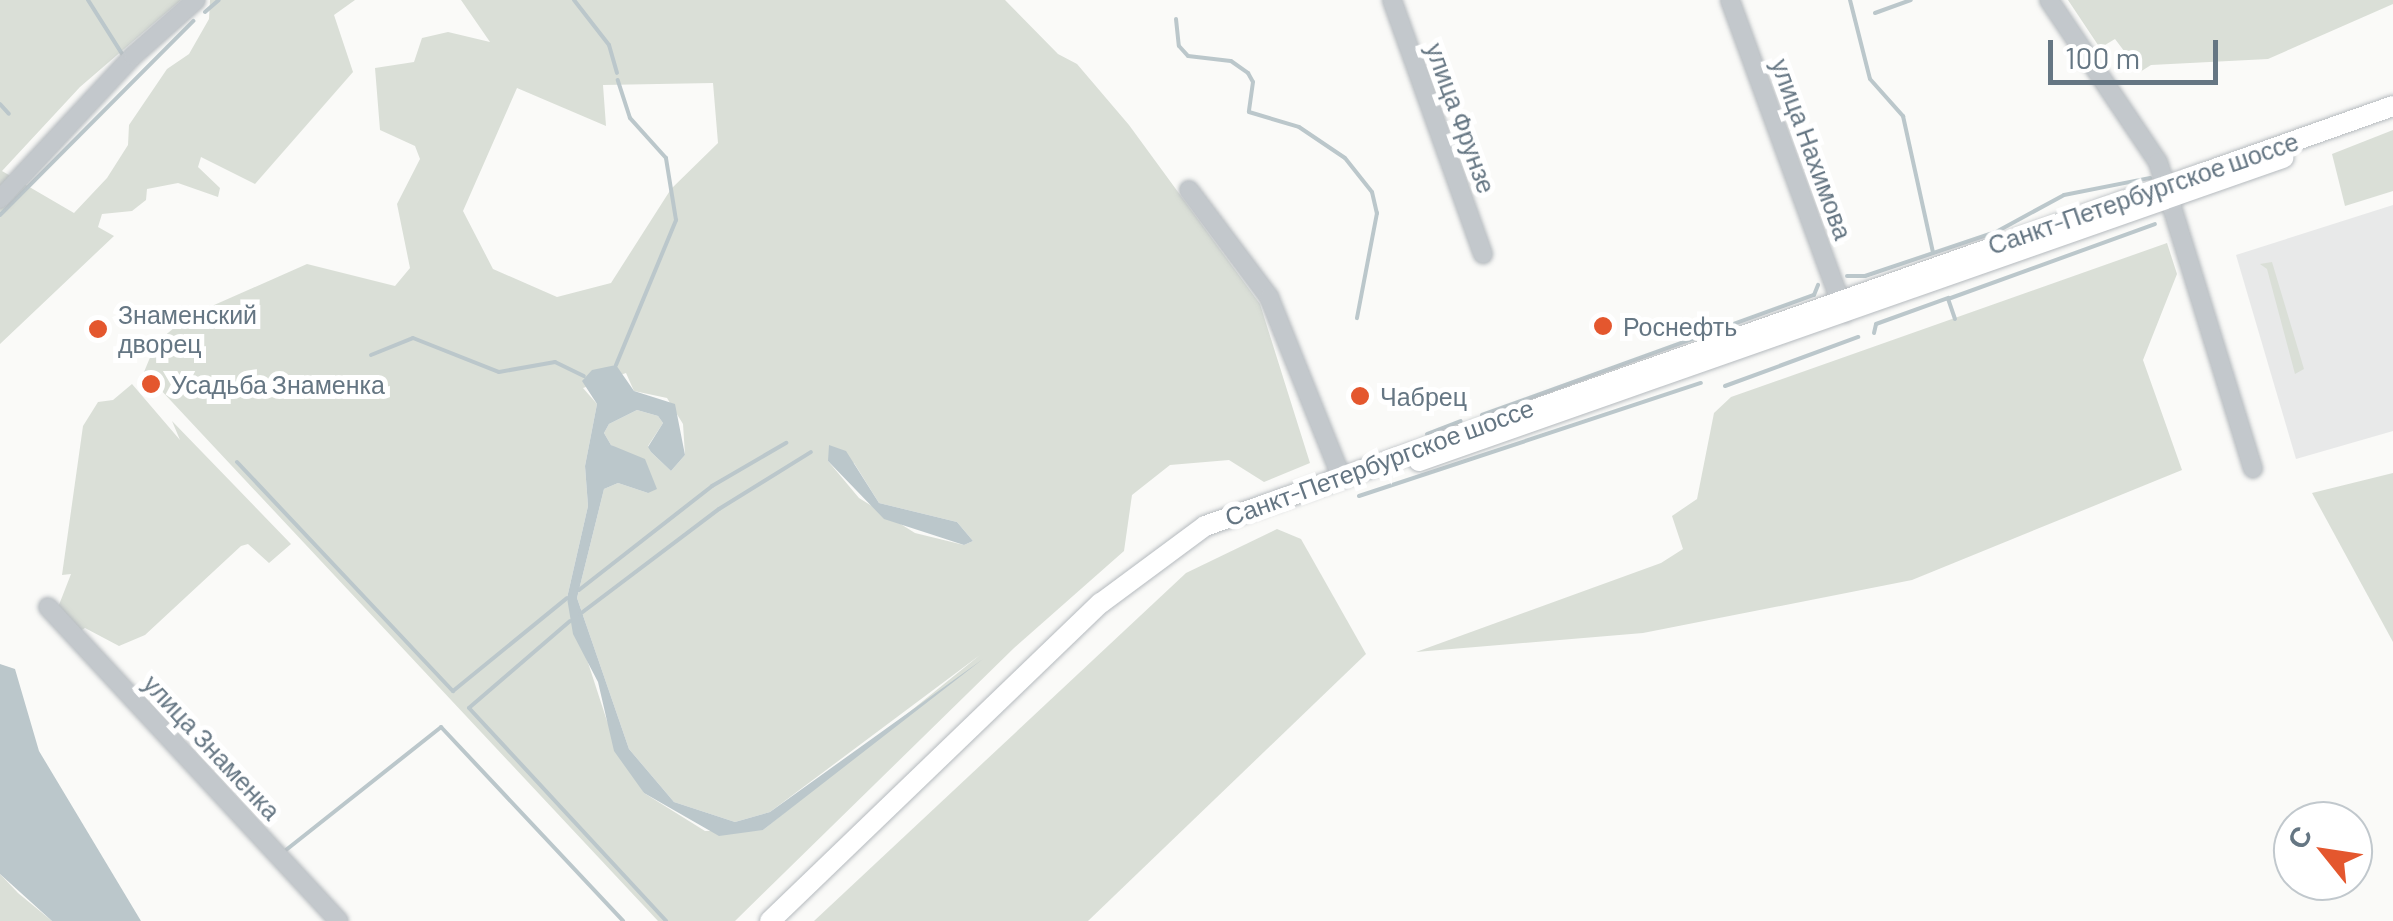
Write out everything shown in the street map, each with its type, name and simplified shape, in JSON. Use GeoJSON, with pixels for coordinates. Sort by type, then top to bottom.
{"type":"FeatureCollection","features":[{"type":"Feature","properties":{"kind":"main road","name":"Санкт-Петербургское шоссе"},"geometry":{"type":"LineString","coordinates":[[2169,193],[2393,106]]}},
{"type":"Feature","properties":{"kind":"main road","name":"Санкт-Петербургское шоссе"},"geometry":{"type":"LineString","coordinates":[[787,921],[1108,612],[1188,548],[1284,506],[1843,306],[2393,119]]}},
{"type":"Feature","properties":{"kind":"main road","name":"Санкт-Петербургское шоссе"},"geometry":{"type":"LineString","coordinates":[[770,921],[1143,567],[1219,519],[1340,474],[1843,306]]}},
{"type":"Feature","properties":{"kind":"street"},"geometry":{"type":"LineString","coordinates":[[0,199],[133,56],[196,0]]}},
{"type":"Feature","properties":{"kind":"street","name":"улица Фрунзе"},"geometry":{"type":"LineString","coordinates":[[1392,0],[1482,254]]}},
{"type":"Feature","properties":{"kind":"street","name":"улица Нахимова"},"geometry":{"type":"LineString","coordinates":[[1730,0],[1843,306]]}},
{"type":"Feature","properties":{"kind":"street"},"geometry":{"type":"LineString","coordinates":[[2049,0],[2158,162],[2253,469]]}},
{"type":"Feature","properties":{"kind":"street"},"geometry":{"type":"LineString","coordinates":[[1188,190],[1268,297],[1340,474]]}},
{"type":"Feature","properties":{"kind":"street","name":"улица Знаменка"},"geometry":{"type":"LineString","coordinates":[[48,607],[339,921]]}},
{"type":"Feature","properties":{"kind":"shaded area"},"geometry":{"type":"Polygon","coordinates":[[[0,0],[181,0],[80,87],[2,171],[74,213],[107,178],[128,145],[129,125],[167,69],[189,54],[209,19],[210,0],[355,0],[334,15],[353,72],[255,184],[201,157],[198,167],[220,188],[218,197],[178,183],[147,189],[146,200],[132,211],[102,214],[98,227],[114,236],[0,344],[0,0]]]}},
{"type":"Feature","properties":{"kind":"shaded area"},"geometry":{"type":"Polygon","coordinates":[[[461,0],[1005,0],[1058,54],[1077,64],[1129,125],[1260,304],[1310,463],[1264,482],[1229,460],[1170,465],[1132,495],[1124,551],[1014,648],[735,921],[658,921],[144,372],[156,343],[187,317],[307,264],[395,286],[410,268],[397,204],[420,159],[415,146],[380,130],[375,68],[414,62],[422,38],[448,32],[490,42],[461,0]],[[713,83],[603,85],[606,126],[517,88],[463,211],[493,269],[557,297],[611,283],[671,189],[718,143],[713,83]],[[626,373],[583,388],[597,404],[585,466],[588,506],[567,598],[607,721],[644,793],[705,831],[763,830],[980,655],[770,812],[735,822],[674,802],[629,749],[577,598],[604,489],[618,483],[648,493],[628,455],[611,445],[604,433],[609,424],[637,410],[658,416],[663,423],[648,446],[671,471],[685,455],[683,424],[667,398],[634,391],[626,373]],[[828,461],[859,498],[915,533],[964,545],[973,541],[957,522],[879,503],[854,463],[828,461]]]}},
{"type":"Feature","properties":{"kind":"shaded area"},"geometry":{"type":"Polygon","coordinates":[[[2068,0],[2393,0],[2393,4],[2268,59],[2151,65],[2140,72],[2115,39],[2100,48],[2068,0]]]}},
{"type":"Feature","properties":{"kind":"shaded area"},"geometry":{"type":"Polygon","coordinates":[[[2393,130],[2393,191],[2345,206],[2332,154],[2393,130]]]}},
{"type":"Feature","properties":{"kind":"shaded area"},"geometry":{"type":"Polygon","coordinates":[[[2393,205],[2393,431],[2296,459],[2236,255],[2393,205]]]}},
{"type":"Feature","properties":{"kind":"shaded area"},"geometry":{"type":"Polygon","coordinates":[[[2167,243],[2177,274],[2143,360],[2182,470],[1912,580],[1643,633],[1416,652],[1661,563],[1683,549],[1672,516],[1697,499],[1714,413],[1731,397],[2167,243]]]}},
{"type":"Feature","properties":{"kind":"shaded area"},"geometry":{"type":"Polygon","coordinates":[[[2272,262],[2304,369],[2295,374],[2267,269],[2260,264],[2272,262]]]}},
{"type":"Feature","properties":{"kind":"shaded area"},"geometry":{"type":"Polygon","coordinates":[[[616,365],[634,391],[675,404],[685,455],[671,471],[651,452],[648,447],[663,423],[658,416],[637,410],[609,424],[604,433],[611,445],[645,459],[657,489],[648,493],[618,483],[604,489],[577,598],[629,749],[674,802],[735,822],[770,812],[983,659],[763,830],[719,836],[644,793],[614,751],[598,682],[573,634],[567,598],[588,506],[585,466],[597,404],[582,381],[592,370],[616,365]]]}},
{"type":"Feature","properties":{"kind":"shaded area"},"geometry":{"type":"Polygon","coordinates":[[[132,384],[180,440],[172,421],[291,544],[269,563],[248,544],[241,546],[145,635],[119,646],[85,628],[72,636],[57,610],[71,574],[62,575],[83,426],[98,402],[113,400],[132,384]]]}},
{"type":"Feature","properties":{"kind":"shaded area"},"geometry":{"type":"Polygon","coordinates":[[[829,445],[846,451],[879,503],[957,522],[973,541],[964,545],[884,519],[828,461],[829,445]]]}},
{"type":"Feature","properties":{"kind":"shaded area"},"geometry":{"type":"Polygon","coordinates":[[[2393,473],[2393,642],[2312,493],[2393,473]]]}},
{"type":"Feature","properties":{"kind":"shaded area"},"geometry":{"type":"Polygon","coordinates":[[[1277,529],[1301,539],[1366,654],[1088,921],[814,921],[1186,573],[1277,529]]]}},
{"type":"Feature","properties":{"kind":"shaded area"},"geometry":{"type":"Polygon","coordinates":[[[0,664],[15,669],[39,751],[141,921],[52,921],[0,874],[0,664]]]}},
{"type":"Feature","properties":{"kind":"shaded area"},"geometry":{"type":"Polygon","coordinates":[[[0,874],[18,893],[52,921],[0,921],[0,874]]]}},
{"type":"Feature","properties":{"kind":"waterway"},"geometry":{"type":"LineString","coordinates":[[88,0],[124,57]]}},
{"type":"Feature","properties":{"kind":"waterway"},"geometry":{"type":"LineString","coordinates":[[205,12],[219,0]]}},
{"type":"Feature","properties":{"kind":"waterway"},"geometry":{"type":"LineString","coordinates":[[574,0],[609,45],[617,73]]}},
{"type":"Feature","properties":{"kind":"waterway"},"geometry":{"type":"LineString","coordinates":[[1850,0],[1870,79],[1903,116],[1933,253]]}},
{"type":"Feature","properties":{"kind":"waterway"},"geometry":{"type":"LineString","coordinates":[[1875,13],[1911,0]]}},
{"type":"Feature","properties":{"kind":"waterway"},"geometry":{"type":"LineString","coordinates":[[1176,19],[1179,46],[1188,56],[1231,61],[1248,73],[1253,82],[1249,112],[1299,127],[1345,158],[1372,192],[1377,213],[1357,318]]}},
{"type":"Feature","properties":{"kind":"waterway"},"geometry":{"type":"LineString","coordinates":[[0,215],[193,21]]}},
{"type":"Feature","properties":{"kind":"waterway"},"geometry":{"type":"LineString","coordinates":[[616,365],[676,220],[666,158],[630,118],[618,80]]}},
{"type":"Feature","properties":{"kind":"waterway"},"geometry":{"type":"LineString","coordinates":[[0,104],[9,114]]}},
{"type":"Feature","properties":{"kind":"waterway"},"geometry":{"type":"LineString","coordinates":[[1847,276],[1865,276],[1996,232],[2064,195],[2150,178]]}},
{"type":"Feature","properties":{"kind":"waterway"},"geometry":{"type":"LineString","coordinates":[[1955,319],[1948,299],[2155,224]]}},
{"type":"Feature","properties":{"kind":"waterway"},"geometry":{"type":"LineString","coordinates":[[1482,415],[1814,295],[1818,285]]}},
{"type":"Feature","properties":{"kind":"waterway"},"geometry":{"type":"LineString","coordinates":[[1874,333],[1876,324],[1948,298]]}},
{"type":"Feature","properties":{"kind":"waterway"},"geometry":{"type":"LineString","coordinates":[[1725,386],[1858,337]]}},
{"type":"Feature","properties":{"kind":"waterway"},"geometry":{"type":"LineString","coordinates":[[371,355],[413,338],[499,372],[555,362],[584,376]]}},
{"type":"Feature","properties":{"kind":"waterway"},"geometry":{"type":"LineString","coordinates":[[1359,496],[1701,383]]}},
{"type":"Feature","properties":{"kind":"waterway"},"geometry":{"type":"LineString","coordinates":[[1427,434],[1461,421]]}},
{"type":"Feature","properties":{"kind":"waterway"},"geometry":{"type":"LineString","coordinates":[[579,590],[712,486],[786,443]]}},
{"type":"Feature","properties":{"kind":"waterway"},"geometry":{"type":"LineString","coordinates":[[580,614],[719,509],[811,452]]}},
{"type":"Feature","properties":{"kind":"waterway"},"geometry":{"type":"LineString","coordinates":[[237,462],[453,691],[567,598]]}},
{"type":"Feature","properties":{"kind":"waterway"},"geometry":{"type":"LineString","coordinates":[[570,621],[469,708],[666,921]]}},
{"type":"Feature","properties":{"kind":"waterway"},"geometry":{"type":"LineString","coordinates":[[286,850],[441,727],[623,921]]}},
{"type":"Feature","properties":{"kind":"place","name":"Роснефть"},"geometry":{"type":"Point","coordinates":[1603,326]}},
{"type":"Feature","properties":{"kind":"place","name":"Знаменский дворец"},"geometry":{"type":"Point","coordinates":[98,329]}},
{"type":"Feature","properties":{"kind":"place","name":"Усадьба Знаменка"},"geometry":{"type":"Point","coordinates":[151,384]}},
{"type":"Feature","properties":{"kind":"place","name":"Чабрец"},"geometry":{"type":"Point","coordinates":[1360,396]}}]}
